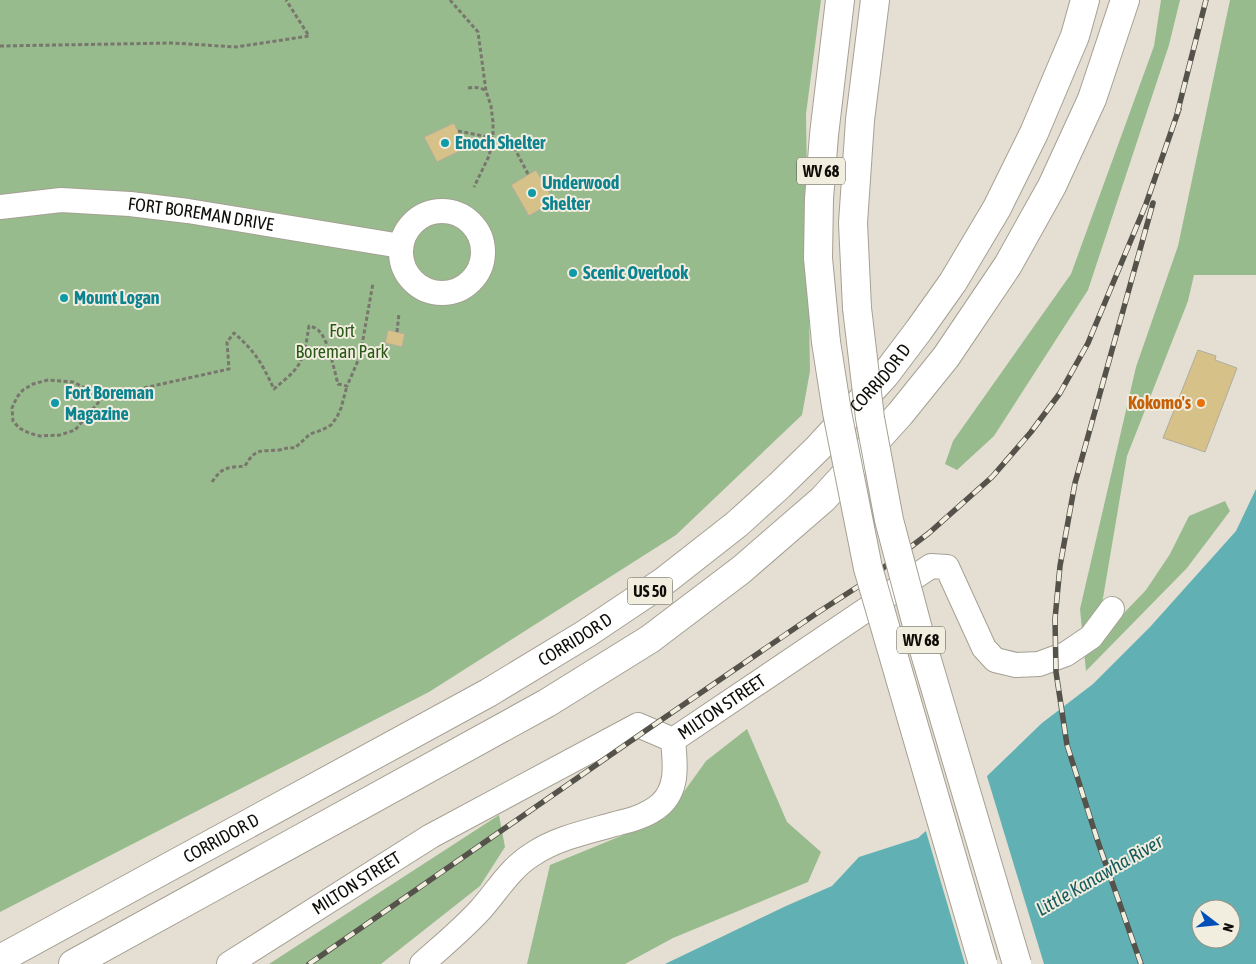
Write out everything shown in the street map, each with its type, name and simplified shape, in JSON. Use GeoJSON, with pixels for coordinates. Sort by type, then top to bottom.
{"type":"FeatureCollection","features":[{"type":"Feature","properties":{"kind":"highway","name":"WV 68"},"geometry":{"type":"LineString","coordinates":[[840,0],[824,135],[819,199],[818,258],[826,342],[838,422],[868,568],[984,964]]}},
{"type":"Feature","properties":{"kind":"highway","name":"WV 68"},"geometry":{"type":"LineString","coordinates":[[875,0],[860,120],[853,224],[857,308],[870,418],[889,520],[919,633],[1017,964]]}},
{"type":"Feature","properties":{"kind":"highway","name":"CORRIDOR D"},"geometry":{"type":"LineString","coordinates":[[0,958],[488,693],[587,633],[655,587],[737,524],[818,448],[885,375],[953,282],[997,208],[1034,132],[1075,36],[1084,0]]}},
{"type":"Feature","properties":{"kind":"highway","name":"US 50"},"geometry":{"type":"LineString","coordinates":[[73,964],[555,698],[650,639],[742,570],[823,499],[900,414],[946,357],[1008,265],[1052,186],[1092,99],[1125,0]]}},
{"type":"Feature","properties":{"kind":"street","name":"FORT BOREMAN DRIVE"},"geometry":{"type":"LineString","coordinates":[[0,207],[61,200],[130,204],[188,211],[401,246]]}},
{"type":"Feature","properties":{"kind":"street","name":"MILTON STREET"},"geometry":{"type":"LineString","coordinates":[[229,964],[431,836],[638,725],[673,740],[931,566],[947,567],[984,648],[995,660],[1016,665],[1039,664],[1066,654],[1091,637],[1112,609]]}},
{"type":"Feature","properties":{"kind":"street"},"geometry":{"type":"LineString","coordinates":[[422,964],[463,928],[481,909],[515,866],[554,842],[643,816],[661,804],[669,793],[674,780],[676,762],[673,740]]}},
{"type":"Feature","properties":{"kind":"path"},"geometry":{"type":"LineString","coordinates":[[0,46],[173,43],[236,47],[309,36],[286,0]]}},
{"type":"Feature","properties":{"kind":"path"},"geometry":{"type":"LineString","coordinates":[[450,0],[478,32],[486,91],[491,106],[493,138],[489,156],[474,187]]}},
{"type":"Feature","properties":{"kind":"path"},"geometry":{"type":"LineString","coordinates":[[468,88],[482,88],[486,91]]}},
{"type":"Feature","properties":{"kind":"path"},"geometry":{"type":"LineString","coordinates":[[458,131],[493,138],[515,149],[528,174]]}},
{"type":"Feature","properties":{"kind":"path"},"geometry":{"type":"LineString","coordinates":[[212,482],[218,473],[224,469],[245,466],[249,459],[257,452],[295,448],[310,434],[330,425],[337,417],[347,386],[360,356],[373,283]]}},
{"type":"Feature","properties":{"kind":"path"},"geometry":{"type":"LineString","coordinates":[[397,332],[399,313]]}},
{"type":"Feature","properties":{"kind":"path"},"geometry":{"type":"LineString","coordinates":[[104,397],[74,382],[48,380],[33,384],[23,390],[17,397],[12,408],[14,421],[19,428],[29,433],[40,436],[60,434],[75,430],[104,397],[229,369],[227,342],[234,333],[255,353],[274,389],[286,379],[301,361],[309,326],[314,328],[320,332],[325,341],[338,384],[347,386]]}},
{"type":"Feature","properties":{"kind":"green space","name":"Fort Boreman Park"},"geometry":{"type":"Polygon","coordinates":[[[0,0],[821,0],[806,114],[810,371],[802,415],[676,535],[429,692],[0,912],[0,0]]]}},
{"type":"Feature","properties":{"kind":"green space"},"geometry":{"type":"Polygon","coordinates":[[[1161,0],[1180,0],[1169,45],[1088,290],[994,436],[957,470],[945,464],[953,441],[1071,274],[1154,46],[1161,0]]]}},
{"type":"Feature","properties":{"kind":"green space"},"geometry":{"type":"Polygon","coordinates":[[[1230,0],[1256,0],[1256,275],[1194,275],[1188,301],[1127,456],[1102,604],[1122,615],[1146,590],[1170,554],[1189,516],[1225,501],[1230,511],[1187,568],[1086,671],[1080,609],[1136,367],[1178,246],[1230,0]]]}},
{"type":"Feature","properties":{"kind":"green space"},"geometry":{"type":"Polygon","coordinates":[[[747,729],[787,822],[821,852],[808,882],[673,938],[625,964],[527,964],[550,865],[665,818],[706,761],[747,729]]]}},
{"type":"Feature","properties":{"kind":"green space"},"geometry":{"type":"Polygon","coordinates":[[[499,815],[505,847],[480,886],[381,964],[269,964],[499,815]]]}},
{"type":"Feature","properties":{"kind":"water","name":"Little Kanawha River"},"geometry":{"type":"Polygon","coordinates":[[[1256,489],[1256,964],[665,964],[832,886],[859,857],[918,838],[984,779],[1042,723],[1093,684],[1150,627],[1236,531],[1256,489]]]}},
{"type":"Feature","properties":{"kind":"pier"},"geometry":{"type":"Polygon","coordinates":[[[986,773],[1044,964],[965,964],[925,828],[986,773]]]}},
{"type":"Feature","properties":{"kind":"building","name":"Enoch Shelter"},"geometry":{"type":"Polygon","coordinates":[[[454,123],[466,148],[437,162],[424,137],[454,123]]]}},
{"type":"Feature","properties":{"kind":"building","name":"Underwood Shelter"},"geometry":{"type":"Polygon","coordinates":[[[536,170],[554,201],[529,216],[511,185],[536,170]]]}},
{"type":"Feature","properties":{"kind":"building"},"geometry":{"type":"Polygon","coordinates":[[[388,330],[405,334],[402,347],[385,343],[388,330]]]}},
{"type":"Feature","properties":{"kind":"building","name":"Kokomo's"},"geometry":{"type":"Polygon","coordinates":[[[1198,350],[1216,356],[1215,360],[1237,368],[1205,452],[1163,438],[1198,350]]]}},
{"type":"Feature","properties":{"kind":"railway"},"geometry":{"type":"LineString","coordinates":[[1177,114],[1206,0]]}},
{"type":"Feature","properties":{"kind":"railway"},"geometry":{"type":"LineString","coordinates":[[309,964],[648,729],[862,584],[929,533],[992,477],[1031,432],[1060,393],[1088,343],[1146,204],[1179,109]]}},
{"type":"Feature","properties":{"kind":"railway"},"geometry":{"type":"LineString","coordinates":[[1141,964],[1098,842],[1067,745],[1056,672],[1055,619],[1060,566],[1075,483],[1153,203]]}},
{"type":"Feature","properties":{"kind":"place","name":"Enoch Shelter"},"geometry":{"type":"Point","coordinates":[445,143]}},
{"type":"Feature","properties":{"kind":"place","name":"Underwood Shelter"},"geometry":{"type":"Point","coordinates":[532,193]}},
{"type":"Feature","properties":{"kind":"place","name":"Scenic Overlook"},"geometry":{"type":"Point","coordinates":[573,273]}},
{"type":"Feature","properties":{"kind":"place","name":"Mount Logan"},"geometry":{"type":"Point","coordinates":[64,298]}},
{"type":"Feature","properties":{"kind":"place","name":"Fort Boreman Magazine"},"geometry":{"type":"Point","coordinates":[55,403]}},
{"type":"Feature","properties":{"kind":"place","name":"Kokomo's"},"geometry":{"type":"Point","coordinates":[1201,403]}}]}
